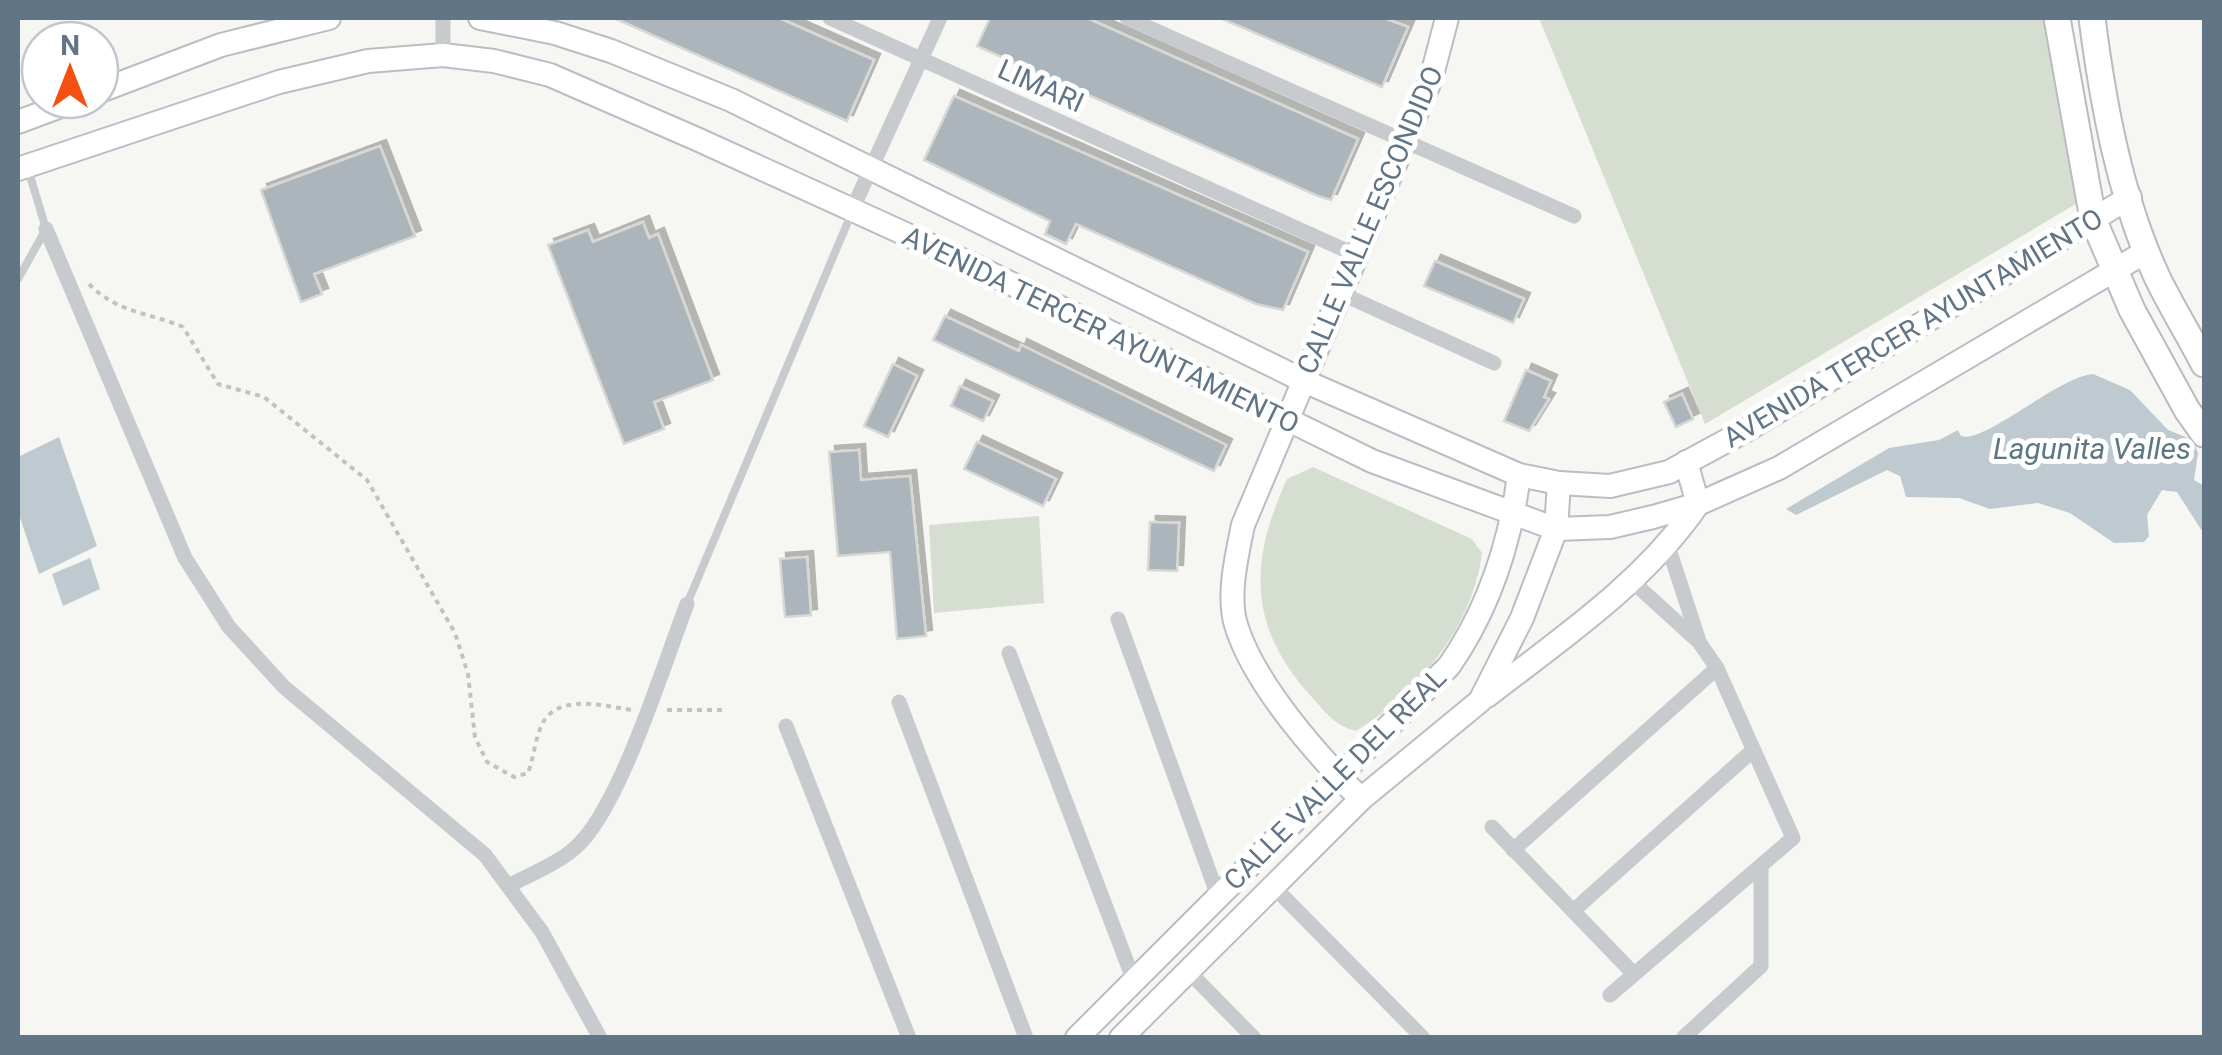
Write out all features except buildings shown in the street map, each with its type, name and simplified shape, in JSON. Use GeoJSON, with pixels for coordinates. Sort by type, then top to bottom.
{"type":"FeatureCollection","features":[{"type":"Feature","properties":{"kind":"main road"},"geometry":{"type":"LineString","coordinates":[[120,83],[221,45],[329,18]]}},
{"type":"Feature","properties":{"kind":"main road","name":"AVENIDA TERCER AYUNTAMIENTO"},"geometry":{"type":"LineString","coordinates":[[480,18],[554,33],[611,51],[731,100],[1304,380],[1519,476],[1558,483],[1610,486],[1669,472],[1816,389],[2130,198]]}},
{"type":"Feature","properties":{"kind":"main road","name":"CALLE VALLE ESCONDIDO"},"geometry":{"type":"LineString","coordinates":[[1361,798],[1340,778],[1254,666],[1234,622],[1234,575],[1243,525],[1431,79],[1446,18]]}},
{"type":"Feature","properties":{"kind":"main road"},"geometry":{"type":"LineString","coordinates":[[2056,18],[2094,219],[2113,271],[2186,410],[2204,434]]}},
{"type":"Feature","properties":{"kind":"main road"},"geometry":{"type":"LineString","coordinates":[[2092,18],[2099,74],[2147,251],[2204,364]]}},
{"type":"Feature","properties":{"kind":"main road","name":"AVENIDA TERCER AYUNTAMIENTO"},"geometry":{"type":"LineString","coordinates":[[21,170],[279,82],[368,61],[443,54],[550,76],[852,210],[1372,460],[1556,529],[1610,526],[1698,504],[1779,468],[2147,251]]}},
{"type":"Feature","properties":{"kind":"main road"},"geometry":{"type":"LineString","coordinates":[[18,131],[21,170]]}},
{"type":"Feature","properties":{"kind":"main road"},"geometry":{"type":"LineString","coordinates":[[1480,701],[1633,582],[1667,544],[1698,504],[1686,462]]}},
{"type":"Feature","properties":{"kind":"main road","name":"CALLE VALLE DEL REAL"},"geometry":{"type":"LineString","coordinates":[[1077,1038],[1449,666],[1478,625],[1514,515],[1519,476]]}},
{"type":"Feature","properties":{"kind":"main road","name":"CALLE VALLE DEL REAL"},"geometry":{"type":"LineString","coordinates":[[1121,1038],[1361,798],[1480,701],[1522,618],[1556,529],[1558,483]]}},
{"type":"Feature","properties":{"kind":"street"},"geometry":{"type":"LineString","coordinates":[[443,18],[443,54]]}},
{"type":"Feature","properties":{"kind":"street","name":"LIMARI"},"geometry":{"type":"LineString","coordinates":[[830,18],[1356,254]]}},
{"type":"Feature","properties":{"kind":"street"},"geometry":{"type":"LineString","coordinates":[[852,210],[940,18]]}},
{"type":"Feature","properties":{"kind":"street"},"geometry":{"type":"LineString","coordinates":[[1127,18],[1574,216]]}},
{"type":"Feature","properties":{"kind":"street"},"geometry":{"type":"LineString","coordinates":[[46,229],[185,558],[229,627],[284,688],[484,855],[542,932],[600,1038]]}},
{"type":"Feature","properties":{"kind":"street"},"geometry":{"type":"LineString","coordinates":[[1340,294],[1494,363]]}},
{"type":"Feature","properties":{"kind":"street"},"geometry":{"type":"LineString","coordinates":[[1667,544],[1699,642]]}},
{"type":"Feature","properties":{"kind":"street"},"geometry":{"type":"LineString","coordinates":[[1610,995],[1632,972],[1793,838],[1751,752],[1717,668],[1699,642],[1633,582]]}},
{"type":"Feature","properties":{"kind":"street"},"geometry":{"type":"LineString","coordinates":[[508,886],[576,848],[607,800],[687,604]]}},
{"type":"Feature","properties":{"kind":"street"},"geometry":{"type":"LineString","coordinates":[[1118,619],[1218,896]]}},
{"type":"Feature","properties":{"kind":"street"},"geometry":{"type":"LineString","coordinates":[[1009,653],[1134,981]]}},
{"type":"Feature","properties":{"kind":"street"},"geometry":{"type":"LineString","coordinates":[[1513,850],[1717,668]]}},
{"type":"Feature","properties":{"kind":"street"},"geometry":{"type":"LineString","coordinates":[[898,702],[1026,1038]]}},
{"type":"Feature","properties":{"kind":"street"},"geometry":{"type":"LineString","coordinates":[[786,726],[909,1038]]}},
{"type":"Feature","properties":{"kind":"street"},"geometry":{"type":"LineString","coordinates":[[1573,911],[1751,752]]}},
{"type":"Feature","properties":{"kind":"street"},"geometry":{"type":"LineString","coordinates":[[1492,827],[1632,972]]}},
{"type":"Feature","properties":{"kind":"street"},"geometry":{"type":"LineString","coordinates":[[1683,1038],[1761,966],[1761,868]]}},
{"type":"Feature","properties":{"kind":"street"},"geometry":{"type":"LineString","coordinates":[[1271,884],[1423,1038]]}},
{"type":"Feature","properties":{"kind":"street"},"geometry":{"type":"LineString","coordinates":[[1188,970],[1254,1038]]}},
{"type":"Feature","properties":{"kind":"lane"},"geometry":{"type":"LineString","coordinates":[[18,279],[46,229],[21,170]]}},
{"type":"Feature","properties":{"kind":"lane"},"geometry":{"type":"LineString","coordinates":[[687,604],[852,210]]}},
{"type":"Feature","properties":{"kind":"path"},"geometry":{"type":"LineString","coordinates":[[77,272],[103,299],[131,314],[183,327],[218,384],[264,397],[367,480],[455,633],[468,674],[475,737],[486,762],[498,772],[514,778],[528,773],[544,720],[560,707],[587,704],[645,710],[724,710]]}},
{"type":"Feature","properties":{"kind":"shaded area"},"geometry":{"type":"Polygon","coordinates":[[[1539,18],[2052,18],[2081,201],[1705,424],[1539,18]]]}},
{"type":"Feature","properties":{"kind":"shaded area"},"geometry":{"type":"Polygon","coordinates":[[[1313,467],[1472,539],[1482,553],[1467,606],[1439,655],[1401,697],[1356,731],[1335,721],[1309,694],[1274,642],[1265,617],[1261,564],[1266,537],[1287,479],[1313,467]]]}},
{"type":"Feature","properties":{"kind":"shaded area"},"geometry":{"type":"Polygon","coordinates":[[[1039,516],[1044,603],[934,613],[929,525],[1039,516]]]}},
{"type":"Feature","properties":{"kind":"water","name":"Lagunita Valles"},"geometry":{"type":"Polygon","coordinates":[[[2093,374],[2130,390],[2168,430],[2193,440],[2198,453],[2194,480],[2204,486],[2204,534],[2177,492],[2162,490],[2147,515],[2149,536],[2144,542],[2114,543],[2070,513],[2038,503],[1990,509],[1959,498],[1906,497],[1900,476],[1887,470],[1796,515],[1786,509],[1889,448],[1939,440],[1958,430],[1961,436],[1972,436],[2061,386],[2093,374]]]}},
{"type":"Feature","properties":{"kind":"water"},"geometry":{"type":"Polygon","coordinates":[[[59,437],[97,546],[39,574],[18,512],[18,457],[59,437]]]}},
{"type":"Feature","properties":{"kind":"water"},"geometry":{"type":"Polygon","coordinates":[[[90,558],[100,589],[63,606],[52,574],[90,558]]]}}]}
